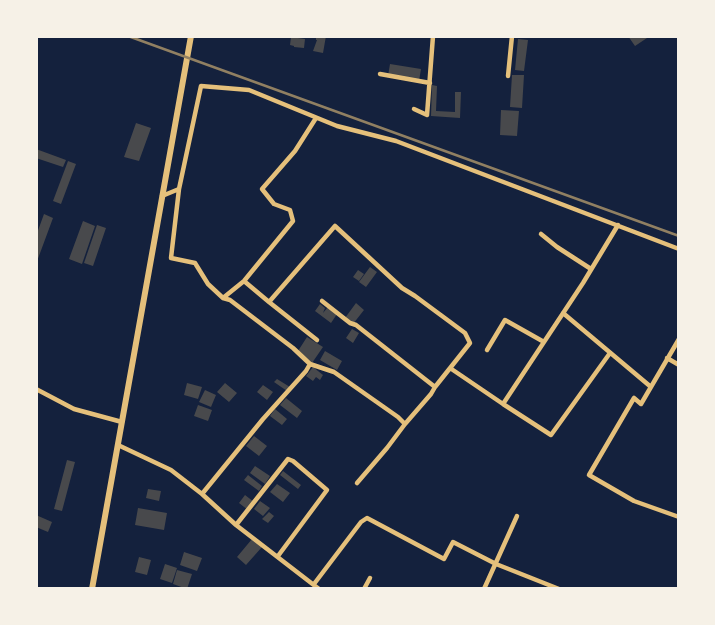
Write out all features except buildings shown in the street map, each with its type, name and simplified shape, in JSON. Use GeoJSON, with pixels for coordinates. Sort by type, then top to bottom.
{"type":"FeatureCollection","features":[{"type":"Feature","properties":{"kind":"main road"},"geometry":{"type":"LineString","coordinates":[[92,589],[191,36]]}},
{"type":"Feature","properties":{"kind":"street"},"geometry":{"type":"LineString","coordinates":[[414,110],[427,115],[434,36]]}},
{"type":"Feature","properties":{"kind":"street"},"geometry":{"type":"LineString","coordinates":[[508,76],[512,36]]}},
{"type":"Feature","properties":{"kind":"street"},"geometry":{"type":"LineString","coordinates":[[380,74],[430,83]]}},
{"type":"Feature","properties":{"kind":"street"},"geometry":{"type":"LineString","coordinates":[[405,424],[398,417],[334,372],[310,364],[293,348],[230,300],[223,298],[208,284],[195,263],[171,258],[179,189],[201,86],[249,90],[337,126],[396,141],[679,249]]}},
{"type":"Feature","properties":{"kind":"street"},"geometry":{"type":"LineString","coordinates":[[223,298],[244,281],[293,221],[290,210],[274,204],[262,189],[295,150],[316,118]]}},
{"type":"Feature","properties":{"kind":"street"},"geometry":{"type":"LineString","coordinates":[[162,196],[179,189]]}},
{"type":"Feature","properties":{"kind":"street"},"geometry":{"type":"LineString","coordinates":[[503,404],[618,225]]}},
{"type":"Feature","properties":{"kind":"street"},"geometry":{"type":"LineString","coordinates":[[269,302],[335,226],[402,288],[465,333],[470,343],[431,394],[357,483]]}},
{"type":"Feature","properties":{"kind":"street"},"geometry":{"type":"LineString","coordinates":[[541,234],[591,269]]}},
{"type":"Feature","properties":{"kind":"street"},"geometry":{"type":"LineString","coordinates":[[244,281],[317,340]]}},
{"type":"Feature","properties":{"kind":"street"},"geometry":{"type":"LineString","coordinates":[[322,301],[435,387]]}},
{"type":"Feature","properties":{"kind":"street"},"geometry":{"type":"LineString","coordinates":[[563,313],[650,387]]}},
{"type":"Feature","properties":{"kind":"street"},"geometry":{"type":"LineString","coordinates":[[487,350],[505,320],[544,342]]}},
{"type":"Feature","properties":{"kind":"street"},"geometry":{"type":"LineString","coordinates":[[679,339],[641,404],[634,398],[589,475],[634,501],[679,517]]}},
{"type":"Feature","properties":{"kind":"street"},"geometry":{"type":"LineString","coordinates":[[450,368],[551,435],[610,353]]}},
{"type":"Feature","properties":{"kind":"street"},"geometry":{"type":"LineString","coordinates":[[667,358],[679,365]]}},
{"type":"Feature","properties":{"kind":"street"},"geometry":{"type":"LineString","coordinates":[[202,494],[262,419],[306,371],[310,364]]}},
{"type":"Feature","properties":{"kind":"street"},"geometry":{"type":"LineString","coordinates":[[36,389],[74,408],[122,422]]}},
{"type":"Feature","properties":{"kind":"street"},"geometry":{"type":"LineString","coordinates":[[118,445],[171,470],[202,494],[236,525],[319,589]]}},
{"type":"Feature","properties":{"kind":"street"},"geometry":{"type":"LineString","coordinates":[[236,525],[288,459],[293,461],[327,490],[278,556]]}},
{"type":"Feature","properties":{"kind":"street"},"geometry":{"type":"LineString","coordinates":[[484,589],[517,516]]}},
{"type":"Feature","properties":{"kind":"street"},"geometry":{"type":"LineString","coordinates":[[314,584],[361,522],[367,518],[444,559],[453,542],[496,564],[559,589]]}},
{"type":"Feature","properties":{"kind":"street"},"geometry":{"type":"LineString","coordinates":[[364,589],[370,578]]}},
{"type":"Feature","properties":{"kind":"railway"},"geometry":{"type":"LineString","coordinates":[[128,36],[679,236]]}}]}
